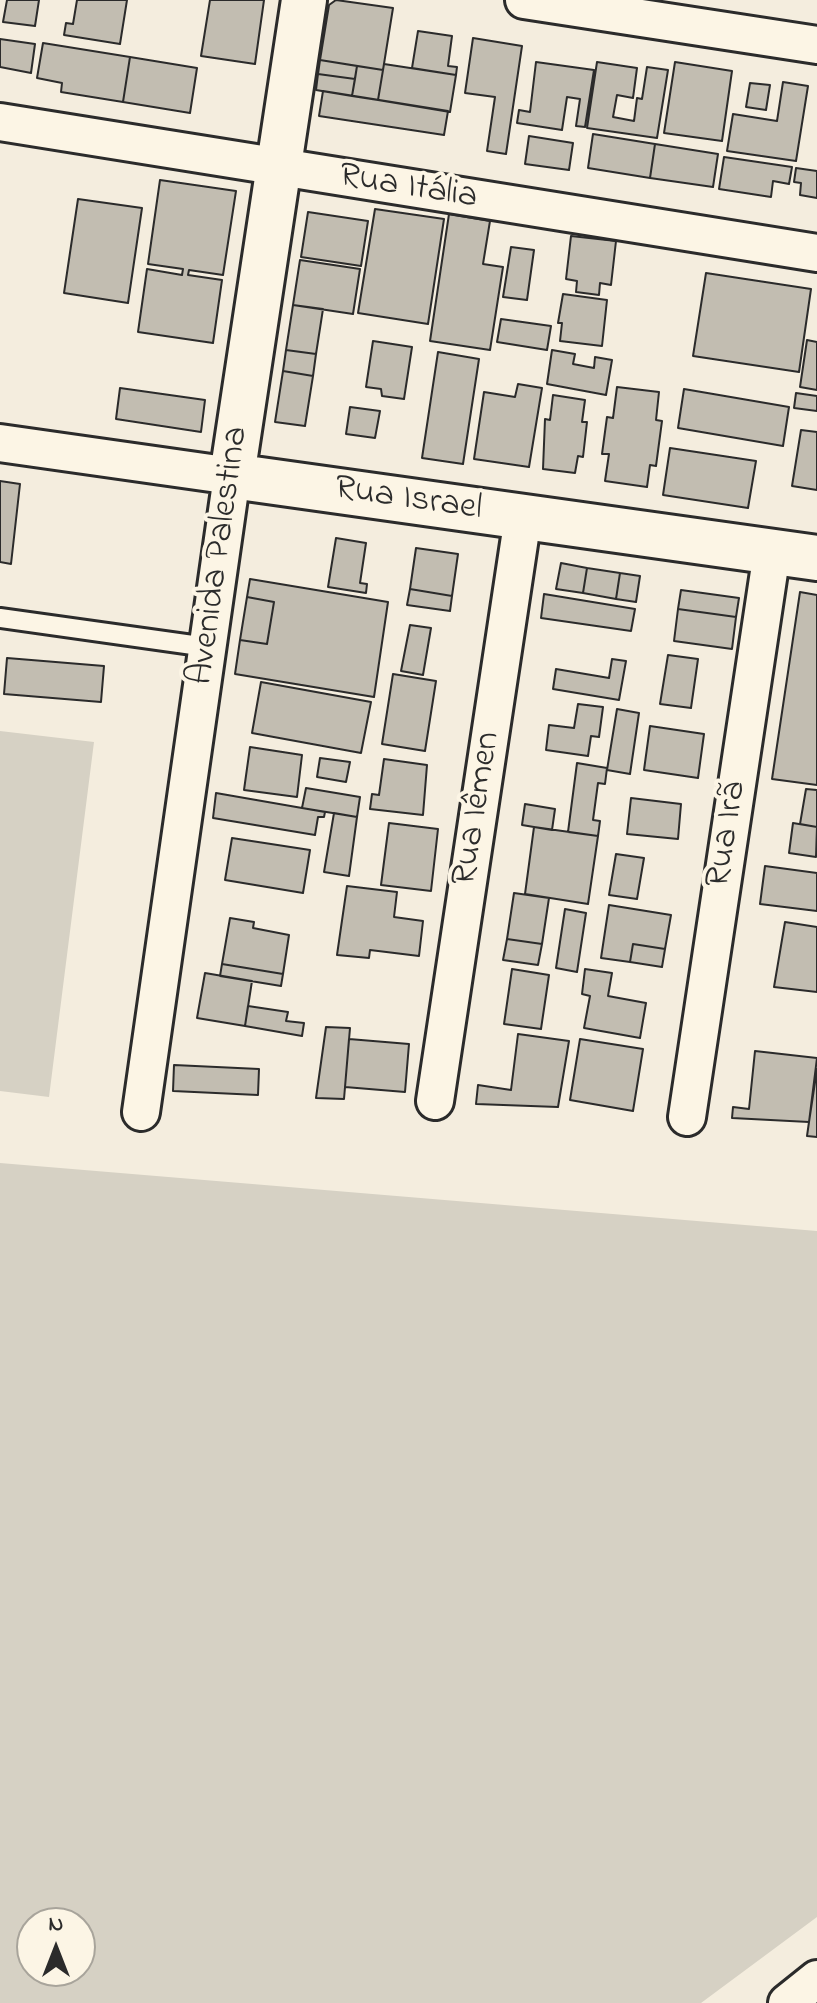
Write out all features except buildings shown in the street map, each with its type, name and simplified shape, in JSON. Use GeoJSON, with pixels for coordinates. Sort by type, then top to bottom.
{"type":"FeatureCollection","features":[{"type":"Feature","properties":{"kind":"street","name":"Avenida Palestina"},"geometry":{"type":"LineString","coordinates":[[141,1112],[304,0]]}},
{"type":"Feature","properties":{"kind":"street"},"geometry":{"type":"LineString","coordinates":[[524,0],[817,45]]}},
{"type":"Feature","properties":{"kind":"street","name":"Rua Itália"},"geometry":{"type":"LineString","coordinates":[[0,122],[817,253]]}},
{"type":"Feature","properties":{"kind":"street","name":"Rua Israel"},"geometry":{"type":"LineString","coordinates":[[0,443],[817,558]]}},
{"type":"Feature","properties":{"kind":"street","name":"Rua Iêmen"},"geometry":{"type":"LineString","coordinates":[[435,1101],[523,517]]}},
{"type":"Feature","properties":{"kind":"street","name":"Rua Irã"},"geometry":{"type":"LineString","coordinates":[[687,1117],[772,552]]}},
{"type":"Feature","properties":{"kind":"street"},"geometry":{"type":"LineString","coordinates":[[787,2003],[817,1979]]}},
{"type":"Feature","properties":{"kind":"lane"},"geometry":{"type":"LineString","coordinates":[[0,618],[207,647]]}},
{"type":"Feature","properties":{"kind":"shaded area"},"geometry":{"type":"Polygon","coordinates":[[[0,731],[94,742],[49,1097],[0,1091],[0,731]]]}},
{"type":"Feature","properties":{"kind":"shaded area"},"geometry":{"type":"Polygon","coordinates":[[[0,1163],[817,1231],[817,1917],[701,2003],[0,2003],[0,1163]]]}}]}
